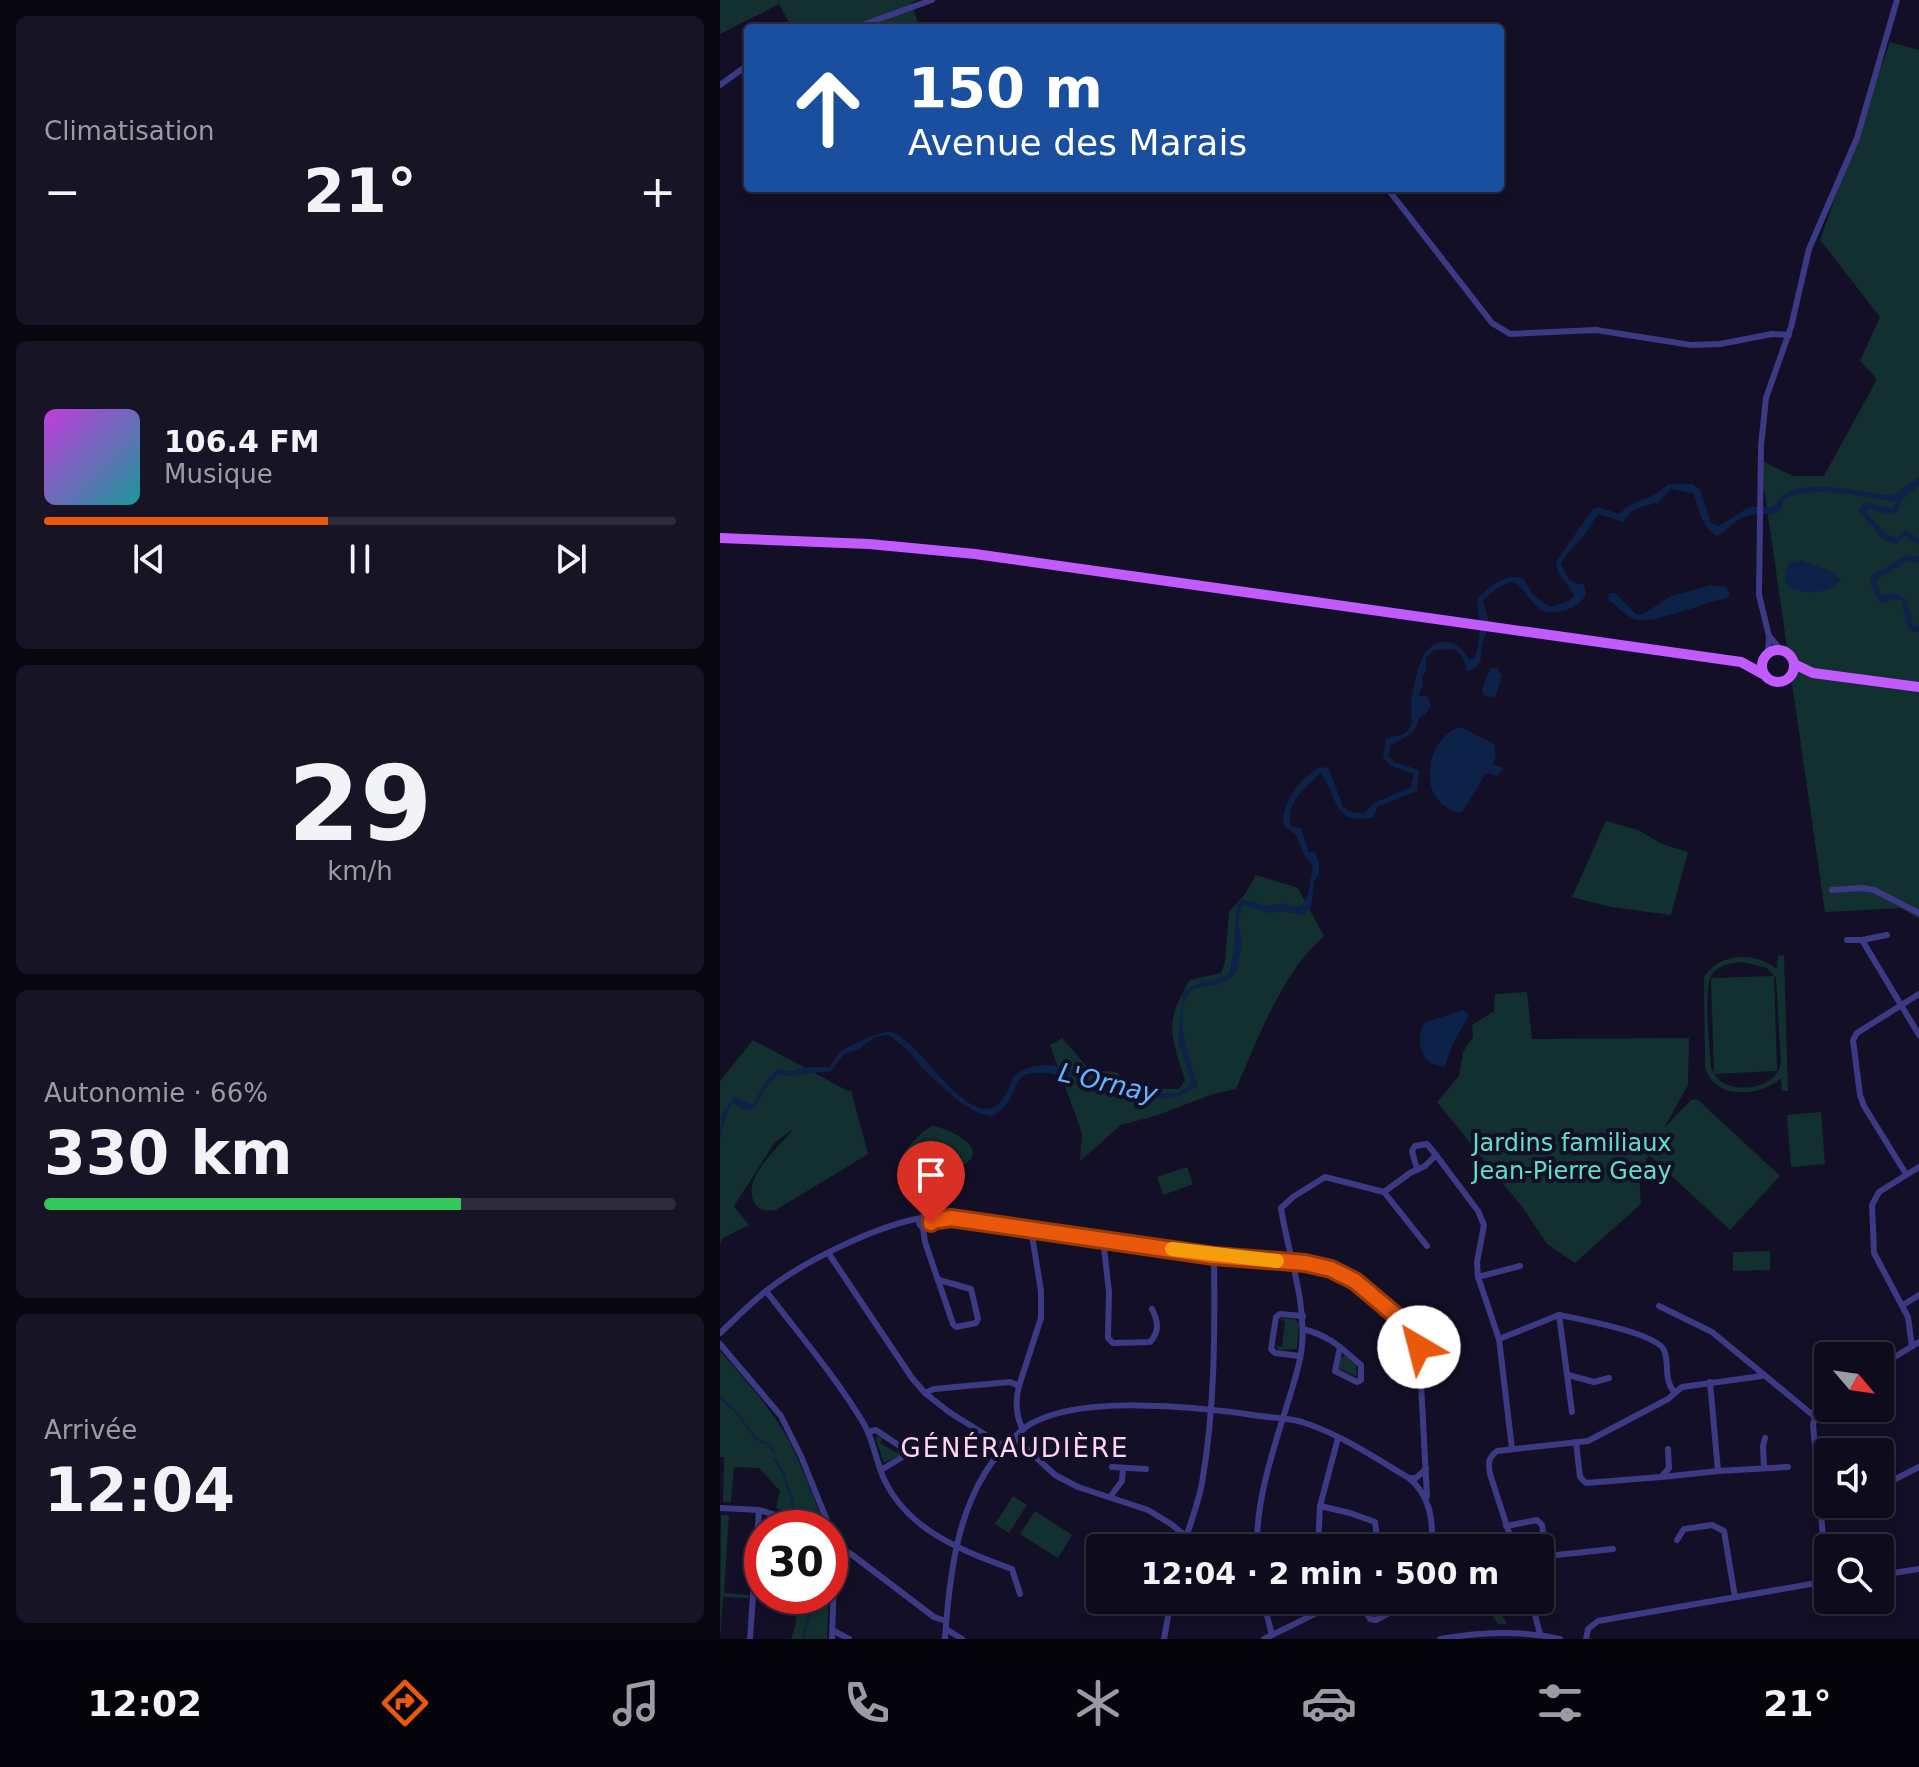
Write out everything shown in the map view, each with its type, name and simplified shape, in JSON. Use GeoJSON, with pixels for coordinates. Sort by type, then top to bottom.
{"type":"FeatureCollection","features":[{"type":"Feature","properties":{"kind":"main road"},"geometry":{"type":"LineString","coordinates":[[720,538],[869,544],[975,554],[1741,662],[1775,682],[1813,673],[1919,687]]}},
{"type":"Feature","properties":{"kind":"main road"},"geometry":{"type":"LineString","coordinates":[[1741,662],[1781,650],[1790,655],[1794,664],[1813,673]]}},
{"type":"Feature","properties":{"kind":"main road"},"geometry":{"type":"LineString","coordinates":[[1763,674],[1761,666],[1766,655]]}},
{"type":"Feature","properties":{"kind":"main road"},"geometry":{"type":"LineString","coordinates":[[1790,677],[1794,664]]}},
{"type":"Feature","properties":{"kind":"street"},"geometry":{"type":"LineString","coordinates":[[865,24],[932,0]]}},
{"type":"Feature","properties":{"kind":"street"},"geometry":{"type":"LineString","coordinates":[[1766,655],[1769,636],[1759,595],[1759,506],[1766,398],[1789,335],[1809,249],[1857,138],[1897,0]]}},
{"type":"Feature","properties":{"kind":"street"},"geometry":{"type":"LineString","coordinates":[[720,85],[744,68]]}},
{"type":"Feature","properties":{"kind":"street"},"geometry":{"type":"LineString","coordinates":[[1390,192],[1492,323],[1510,334],[1596,330],[1707,346],[1772,334],[1789,335]]}},
{"type":"Feature","properties":{"kind":"street"},"geometry":{"type":"LineString","coordinates":[[1769,636],[1781,650]]}},
{"type":"Feature","properties":{"kind":"street"},"geometry":{"type":"LineString","coordinates":[[1832,890],[1874,890],[1919,913]]}},
{"type":"Feature","properties":{"kind":"street"},"geometry":{"type":"LineString","coordinates":[[1847,940],[1887,935]]}},
{"type":"Feature","properties":{"kind":"street"},"geometry":{"type":"LineString","coordinates":[[1862,940],[1919,1035]]}},
{"type":"Feature","properties":{"kind":"street"},"geometry":{"type":"LineString","coordinates":[[1906,1174],[1864,1106],[1853,1040],[1857,1033],[1919,994]]}},
{"type":"Feature","properties":{"kind":"street"},"geometry":{"type":"LineString","coordinates":[[1417,1169],[1412,1156],[1415,1146],[1427,1144],[1478,1211],[1484,1225],[1477,1262],[1478,1277],[1499,1339],[1512,1449]]}},
{"type":"Feature","properties":{"kind":"street"},"geometry":{"type":"LineString","coordinates":[[1384,1192],[1425,1166],[1436,1155]]}},
{"type":"Feature","properties":{"kind":"street"},"geometry":{"type":"LineString","coordinates":[[1912,1346],[1908,1317],[1874,1253],[1872,1205],[1879,1192],[1919,1167]]}},
{"type":"Feature","properties":{"kind":"street"},"geometry":{"type":"LineString","coordinates":[[1258,1534],[1262,1495],[1300,1356],[1303,1329],[1294,1263],[1281,1208],[1325,1177],[1384,1192],[1427,1246]]}},
{"type":"Feature","properties":{"kind":"street"},"geometry":{"type":"LineString","coordinates":[[720,1333],[766,1291],[829,1254],[876,1231],[901,1223],[925,1224],[951,1218],[1214,1256],[1331,1269],[1355,1281],[1409,1329],[1419,1347],[1427,1496],[1433,1534]]}},
{"type":"Feature","properties":{"kind":"street"},"geometry":{"type":"LineString","coordinates":[[925,1224],[925,1242],[953,1324],[956,1327],[976,1323],[978,1319],[971,1289],[939,1280]]}},
{"type":"Feature","properties":{"kind":"street"},"geometry":{"type":"LineString","coordinates":[[1023,1430],[1016,1402],[1041,1318],[1041,1291],[1031,1229]]}},
{"type":"Feature","properties":{"kind":"street"},"geometry":{"type":"LineString","coordinates":[[1103,1239],[1109,1292],[1108,1338],[1113,1343],[1150,1342],[1155,1336],[1158,1322],[1152,1309]]}},
{"type":"Feature","properties":{"kind":"street"},"geometry":{"type":"LineString","coordinates":[[829,1254],[925,1393],[1005,1447]]}},
{"type":"Feature","properties":{"kind":"street"},"geometry":{"type":"LineString","coordinates":[[1187,1534],[1201,1487],[1210,1408],[1215,1332],[1214,1256]]}},
{"type":"Feature","properties":{"kind":"street"},"geometry":{"type":"LineString","coordinates":[[1478,1277],[1520,1266]]}},
{"type":"Feature","properties":{"kind":"street"},"geometry":{"type":"LineString","coordinates":[[766,1291],[852,1406],[868,1432],[881,1470],[897,1501],[910,1515],[957,1549],[1012,1569],[1020,1594]]}},
{"type":"Feature","properties":{"kind":"street"},"geometry":{"type":"LineString","coordinates":[[1903,1305],[1919,1295]]}},
{"type":"Feature","properties":{"kind":"street"},"geometry":{"type":"LineString","coordinates":[[1659,1306],[1712,1332],[1814,1416]]}},
{"type":"Feature","properties":{"kind":"street"},"geometry":{"type":"LineString","coordinates":[[1300,1356],[1275,1353],[1271,1349],[1276,1317],[1280,1314],[1303,1316]]}},
{"type":"Feature","properties":{"kind":"street"},"geometry":{"type":"LineString","coordinates":[[1499,1339],[1559,1315],[1620,1328],[1660,1345],[1664,1351],[1667,1383],[1674,1392]]}},
{"type":"Feature","properties":{"kind":"street"},"geometry":{"type":"LineString","coordinates":[[1559,1315],[1572,1412]]}},
{"type":"Feature","properties":{"kind":"street"},"geometry":{"type":"LineString","coordinates":[[1303,1329],[1323,1334],[1340,1347],[1361,1365],[1361,1380],[1357,1382],[1335,1371],[1340,1347]]}},
{"type":"Feature","properties":{"kind":"street"},"geometry":{"type":"LineString","coordinates":[[1894,1357],[1919,1342]]}},
{"type":"Feature","properties":{"kind":"street"},"geometry":{"type":"LineString","coordinates":[[720,1344],[781,1416],[822,1510]]}},
{"type":"Feature","properties":{"kind":"street"},"geometry":{"type":"LineString","coordinates":[[1568,1375],[1594,1382],[1609,1378]]}},
{"type":"Feature","properties":{"kind":"street"},"geometry":{"type":"LineString","coordinates":[[1509,1534],[1488,1462],[1497,1451],[1576,1442],[1600,1436],[1668,1399],[1682,1387],[1744,1381],[1762,1376]]}},
{"type":"Feature","properties":{"kind":"street"},"geometry":{"type":"LineString","coordinates":[[925,1393],[934,1389],[1010,1382],[1019,1386]]}},
{"type":"Feature","properties":{"kind":"street"},"geometry":{"type":"LineString","coordinates":[[1710,1382],[1718,1471]]}},
{"type":"Feature","properties":{"kind":"street"},"geometry":{"type":"LineString","coordinates":[[945,1639],[957,1549],[967,1506],[978,1481],[1023,1430],[1052,1416],[1082,1410],[1160,1406],[1210,1408],[1303,1422],[1409,1478],[1427,1496]]}},
{"type":"Feature","properties":{"kind":"street"},"geometry":{"type":"LineString","coordinates":[[868,1432],[876,1430],[907,1451],[906,1455],[881,1470]]}},
{"type":"Feature","properties":{"kind":"street"},"geometry":{"type":"LineString","coordinates":[[1015,1438],[1055,1475],[1078,1487],[1159,1516],[1182,1534]]}},
{"type":"Feature","properties":{"kind":"street"},"geometry":{"type":"LineString","coordinates":[[1319,1534],[1320,1506],[1338,1438]]}},
{"type":"Feature","properties":{"kind":"street"},"geometry":{"type":"LineString","coordinates":[[1764,1467],[1765,1438]]}},
{"type":"Feature","properties":{"kind":"street"},"geometry":{"type":"LineString","coordinates":[[1576,1442],[1580,1477],[1586,1483],[1788,1467]]}},
{"type":"Feature","properties":{"kind":"street"},"geometry":{"type":"LineString","coordinates":[[1661,1477],[1669,1468],[1668,1449]]}},
{"type":"Feature","properties":{"kind":"street"},"geometry":{"type":"LineString","coordinates":[[1112,1467],[1146,1469]]}},
{"type":"Feature","properties":{"kind":"street"},"geometry":{"type":"LineString","coordinates":[[1894,1480],[1919,1467]]}},
{"type":"Feature","properties":{"kind":"street"},"geometry":{"type":"LineString","coordinates":[[1110,1497],[1122,1481],[1123,1469]]}},
{"type":"Feature","properties":{"kind":"street"},"geometry":{"type":"LineString","coordinates":[[1409,1478],[1416,1478],[1426,1469]]}},
{"type":"Feature","properties":{"kind":"street"},"geometry":{"type":"LineString","coordinates":[[1320,1506],[1375,1522],[1377,1534]]}},
{"type":"Feature","properties":{"kind":"street"},"geometry":{"type":"LineString","coordinates":[[720,1508],[759,1510]]}},
{"type":"Feature","properties":{"kind":"street"},"geometry":{"type":"LineString","coordinates":[[1506,1526],[1537,1520],[1542,1525],[1543,1534]]}},
{"type":"Feature","properties":{"kind":"street"},"geometry":{"type":"LineString","coordinates":[[1677,1540],[1684,1529],[1712,1525],[1724,1531],[1735,1597]]}},
{"type":"Feature","properties":{"kind":"street"},"geometry":{"type":"LineString","coordinates":[[1554,1556],[1613,1549]]}},
{"type":"Feature","properties":{"kind":"street"},"geometry":{"type":"LineString","coordinates":[[848,1552],[962,1639]]}},
{"type":"Feature","properties":{"kind":"street"},"geometry":{"type":"LineString","coordinates":[[1894,1573],[1919,1569]]}},
{"type":"Feature","properties":{"kind":"street"},"geometry":{"type":"LineString","coordinates":[[1586,1639],[1588,1629],[1598,1621],[1814,1583]]}},
{"type":"Feature","properties":{"kind":"street"},"geometry":{"type":"LineString","coordinates":[[750,1639],[753,1614]]}},
{"type":"Feature","properties":{"kind":"street"},"geometry":{"type":"LineString","coordinates":[[833,1614],[833,1635],[849,1639]]}},
{"type":"Feature","properties":{"kind":"street"},"geometry":{"type":"LineString","coordinates":[[1164,1639],[1168,1614]]}},
{"type":"Feature","properties":{"kind":"street"},"geometry":{"type":"LineString","coordinates":[[1266,1614],[1272,1637]]}},
{"type":"Feature","properties":{"kind":"street"},"geometry":{"type":"LineString","coordinates":[[1264,1639],[1313,1614]]}},
{"type":"Feature","properties":{"kind":"street"},"geometry":{"type":"LineString","coordinates":[[1367,1614],[1370,1619],[1376,1620],[1387,1614]]}},
{"type":"Feature","properties":{"kind":"street"},"geometry":{"type":"LineString","coordinates":[[1535,1614],[1540,1634]]}},
{"type":"Feature","properties":{"kind":"street"},"geometry":{"type":"LineString","coordinates":[[1440,1639],[1475,1634],[1540,1634],[1560,1639]]}},
{"type":"Feature","properties":{"kind":"green space"},"geometry":{"type":"Polygon","coordinates":[[[720,0],[918,0],[911,3],[919,24],[790,24],[779,4],[720,34],[720,0]]]}},
{"type":"Feature","properties":{"kind":"green space"},"geometry":{"type":"Polygon","coordinates":[[[1890,42],[1919,50],[1919,919],[1901,908],[1825,912],[1760,460],[1793,476],[1824,476],[1877,379],[1860,361],[1880,317],[1820,240],[1890,42]]]}},
{"type":"Feature","properties":{"kind":"green space"},"geometry":{"type":"Polygon","coordinates":[[[1606,821],[1638,830],[1662,844],[1688,852],[1671,915],[1611,907],[1572,897],[1606,821]]]}},
{"type":"Feature","properties":{"kind":"green space"},"geometry":{"type":"Polygon","coordinates":[[[1256,875],[1298,888],[1324,936],[1309,951],[1284,987],[1262,1028],[1236,1089],[1121,1125],[1080,1161],[1082,1133],[1050,1045],[1062,1038],[1090,1070],[1116,1072],[1135,1089],[1179,1089],[1185,1080],[1173,1040],[1176,1008],[1190,980],[1221,973],[1225,962],[1229,912],[1256,875]]]}},
{"type":"Feature","properties":{"kind":"green space"},"geometry":{"type":"Polygon","coordinates":[[[1784,955],[1788,1091],[1782,1091],[1781,1078],[1750,1092],[1727,1090],[1717,1085],[1705,1066],[1704,977],[1719,963],[1738,957],[1759,960],[1777,969],[1778,956],[1784,955]],[[1742,962],[1730,964],[1716,970],[1713,973],[1710,980],[1708,1018],[1714,1073],[1711,978],[1774,976],[1777,1071],[1714,1074],[1730,1086],[1761,1085],[1777,1073],[1781,1064],[1776,978],[1767,968],[1742,962]]]}},
{"type":"Feature","properties":{"kind":"green space","name":"Jardins familiaux Jean-Pierre Geay"},"geometry":{"type":"Polygon","coordinates":[[[1527,992],[1532,1039],[1689,1038],[1688,1085],[1664,1128],[1691,1100],[1697,1099],[1780,1176],[1730,1230],[1649,1155],[1639,1173],[1641,1204],[1575,1263],[1547,1244],[1523,1208],[1437,1102],[1459,1076],[1463,1052],[1473,1037],[1472,1025],[1494,1011],[1495,994],[1527,992]]]}},
{"type":"Feature","properties":{"kind":"green space"},"geometry":{"type":"Polygon","coordinates":[[[753,1040],[851,1090],[868,1154],[776,1210],[766,1211],[754,1202],[751,1192],[753,1182],[757,1172],[792,1130],[775,1142],[734,1206],[749,1225],[723,1238],[720,1244],[720,1081],[753,1040]]]}},
{"type":"Feature","properties":{"kind":"green space"},"geometry":{"type":"Polygon","coordinates":[[[1821,1112],[1825,1164],[1791,1167],[1787,1115],[1821,1112]]]}},
{"type":"Feature","properties":{"kind":"green space"},"geometry":{"type":"Polygon","coordinates":[[[933,1126],[964,1139],[973,1151],[972,1158],[953,1168],[908,1175],[898,1164],[900,1159],[917,1137],[933,1126]]]}},
{"type":"Feature","properties":{"kind":"green space"},"geometry":{"type":"Polygon","coordinates":[[[1187,1167],[1193,1184],[1163,1195],[1157,1177],[1187,1167]]]}},
{"type":"Feature","properties":{"kind":"green space"},"geometry":{"type":"Polygon","coordinates":[[[1770,1251],[1770,1270],[1733,1271],[1733,1252],[1770,1251]]]}},
{"type":"Feature","properties":{"kind":"green space"},"geometry":{"type":"Polygon","coordinates":[[[1295,1319],[1299,1323],[1297,1349],[1279,1350],[1276,1346],[1282,1347],[1285,1321],[1280,1320],[1295,1319]]]}},
{"type":"Feature","properties":{"kind":"green space"},"geometry":{"type":"Polygon","coordinates":[[[720,1351],[783,1430],[819,1510],[776,1508],[780,1491],[759,1468],[734,1467],[731,1502],[723,1502],[724,1457],[720,1457],[720,1351]]]}},
{"type":"Feature","properties":{"kind":"green space"},"geometry":{"type":"Polygon","coordinates":[[[1345,1355],[1356,1364],[1357,1377],[1338,1368],[1340,1358],[1345,1355]]]}},
{"type":"Feature","properties":{"kind":"green space"},"geometry":{"type":"Polygon","coordinates":[[[877,1436],[883,1438],[880,1443],[897,1453],[900,1449],[901,1455],[884,1463],[877,1436]]]}},
{"type":"Feature","properties":{"kind":"green space"},"geometry":{"type":"Polygon","coordinates":[[[1013,1496],[1027,1505],[1009,1533],[995,1524],[1013,1496]]]}},
{"type":"Feature","properties":{"kind":"green space"},"geometry":{"type":"Polygon","coordinates":[[[1035,1511],[1072,1535],[1058,1558],[1020,1534],[1035,1511]]]}},
{"type":"Feature","properties":{"kind":"green space"},"geometry":{"type":"Polygon","coordinates":[[[721,1515],[729,1515],[724,1593],[744,1595],[744,1598],[723,1597],[720,1638],[721,1515]]]}},
{"type":"Feature","properties":{"kind":"green space"},"geometry":{"type":"Polygon","coordinates":[[[796,1614],[828,1614],[827,1639],[791,1639],[796,1614]]]}},
{"type":"Feature","properties":{"kind":"green space"},"geometry":{"type":"Polygon","coordinates":[[[1491,1614],[1502,1614],[1507,1624],[1498,1624],[1491,1614]]]}},
{"type":"Feature","properties":{"kind":"water"},"geometry":{"type":"Polygon","coordinates":[[[1919,477],[1919,485],[1902,499],[1897,512],[1887,515],[1870,509],[1865,511],[1885,533],[1897,538],[1906,530],[1919,538],[1919,545],[1905,536],[1895,544],[1883,539],[1858,510],[1868,502],[1892,509],[1896,502],[1828,491],[1797,494],[1783,500],[1782,508],[1775,514],[1743,518],[1717,536],[1704,522],[1693,493],[1671,489],[1658,503],[1634,510],[1623,522],[1599,514],[1595,518],[1561,564],[1570,579],[1584,584],[1586,595],[1573,607],[1544,612],[1512,582],[1483,600],[1488,625],[1480,662],[1467,671],[1456,649],[1434,650],[1426,658],[1426,672],[1422,676],[1423,685],[1418,697],[1426,695],[1430,708],[1419,718],[1412,733],[1390,746],[1388,756],[1394,762],[1419,770],[1417,791],[1377,807],[1374,817],[1351,818],[1338,808],[1320,773],[1294,803],[1291,826],[1301,829],[1309,852],[1315,852],[1319,863],[1311,908],[1303,915],[1281,911],[1268,913],[1243,905],[1238,921],[1242,941],[1237,971],[1223,982],[1194,989],[1185,1000],[1184,1037],[1198,1084],[1190,1091],[1173,1098],[1145,1098],[1124,1094],[1118,1085],[1107,1080],[1090,1087],[1075,1076],[1057,1077],[1037,1073],[1020,1079],[1003,1108],[992,1116],[978,1113],[958,1101],[889,1035],[875,1037],[859,1049],[844,1054],[831,1071],[789,1076],[778,1074],[753,1110],[733,1103],[720,1139],[722,1114],[734,1097],[752,1105],[778,1069],[791,1071],[829,1067],[843,1050],[887,1032],[905,1041],[955,1092],[972,1104],[987,1109],[1001,1101],[1013,1077],[1042,1065],[1074,1071],[1093,1081],[1110,1076],[1129,1090],[1139,1093],[1179,1093],[1191,1081],[1178,1039],[1183,993],[1194,985],[1229,973],[1238,902],[1243,899],[1267,906],[1284,903],[1293,907],[1302,905],[1308,895],[1313,865],[1305,857],[1296,835],[1284,826],[1285,808],[1293,792],[1313,771],[1320,767],[1328,768],[1343,807],[1354,813],[1364,813],[1374,803],[1411,787],[1414,774],[1391,766],[1383,758],[1386,739],[1403,734],[1410,728],[1416,678],[1422,659],[1433,645],[1451,642],[1470,660],[1475,657],[1479,635],[1477,599],[1487,590],[1504,579],[1516,577],[1523,578],[1534,596],[1550,607],[1569,601],[1574,595],[1558,572],[1556,562],[1592,510],[1598,507],[1619,514],[1668,484],[1693,484],[1700,490],[1711,523],[1719,526],[1749,507],[1773,507],[1784,494],[1796,489],[1838,488],[1892,496],[1919,477]]]}},
{"type":"Feature","properties":{"kind":"water"},"geometry":{"type":"Polygon","coordinates":[[[1908,555],[1919,557],[1919,563],[1907,561],[1876,580],[1881,596],[1895,593],[1906,599],[1914,626],[1919,625],[1919,632],[1907,625],[1901,600],[1878,601],[1870,581],[1874,572],[1908,555]]]}},
{"type":"Feature","properties":{"kind":"water"},"geometry":{"type":"Polygon","coordinates":[[[1800,560],[1830,571],[1841,581],[1822,591],[1793,589],[1786,585],[1785,574],[1789,563],[1800,560]]]}},
{"type":"Feature","properties":{"kind":"water"},"geometry":{"type":"Polygon","coordinates":[[[1710,585],[1726,587],[1730,595],[1652,619],[1634,619],[1608,600],[1609,593],[1615,593],[1636,614],[1642,615],[1671,596],[1710,585]]]}},
{"type":"Feature","properties":{"kind":"water"},"geometry":{"type":"Polygon","coordinates":[[[1490,668],[1497,668],[1502,675],[1495,698],[1483,695],[1482,689],[1490,668]]]}},
{"type":"Feature","properties":{"kind":"water"},"geometry":{"type":"Polygon","coordinates":[[[1460,727],[1494,744],[1496,756],[1493,764],[1503,768],[1498,776],[1486,773],[1459,813],[1444,806],[1435,795],[1430,783],[1430,769],[1439,743],[1460,727]]]}},
{"type":"Feature","properties":{"kind":"water"},"geometry":{"type":"Polygon","coordinates":[[[1463,1010],[1469,1015],[1444,1067],[1431,1063],[1421,1049],[1423,1026],[1426,1022],[1463,1010]]]}},
{"type":"Feature","properties":{"kind":"waterway"},"geometry":{"type":"LineString","coordinates":[[720,1397],[737,1413],[756,1439],[770,1445],[774,1453]]}},
{"type":"Feature","properties":{"kind":"waterway"},"geometry":{"type":"LineString","coordinates":[[775,1459],[784,1474],[794,1510]]}},
{"type":"Feature","properties":{"kind":"waterway"},"geometry":{"type":"LineString","coordinates":[[803,1639],[809,1614]]}},
{"type":"Feature","properties":{"kind":"slow traffic"},"geometry":{"type":"LineString","coordinates":[[1172,1249],[1277,1261]]}},
{"type":"Feature","properties":{"kind":"district","name":"GÉNÉRAUDIÈRE"},"geometry":{"type":"Point","coordinates":[1015,1448]}},
{"type":"Feature","properties":{"kind":"route"},"geometry":{"type":"LineString","coordinates":[[931,1223],[951,1218],[1214,1256],[1305,1263],[1331,1269],[1355,1281],[1393,1313],[1409,1329],[1419,1347]]}},
{"type":"Feature","properties":{"kind":"water label","name":"L'Ornay"},"geometry":{"type":"Point","coordinates":[1108,1083]}}]}
